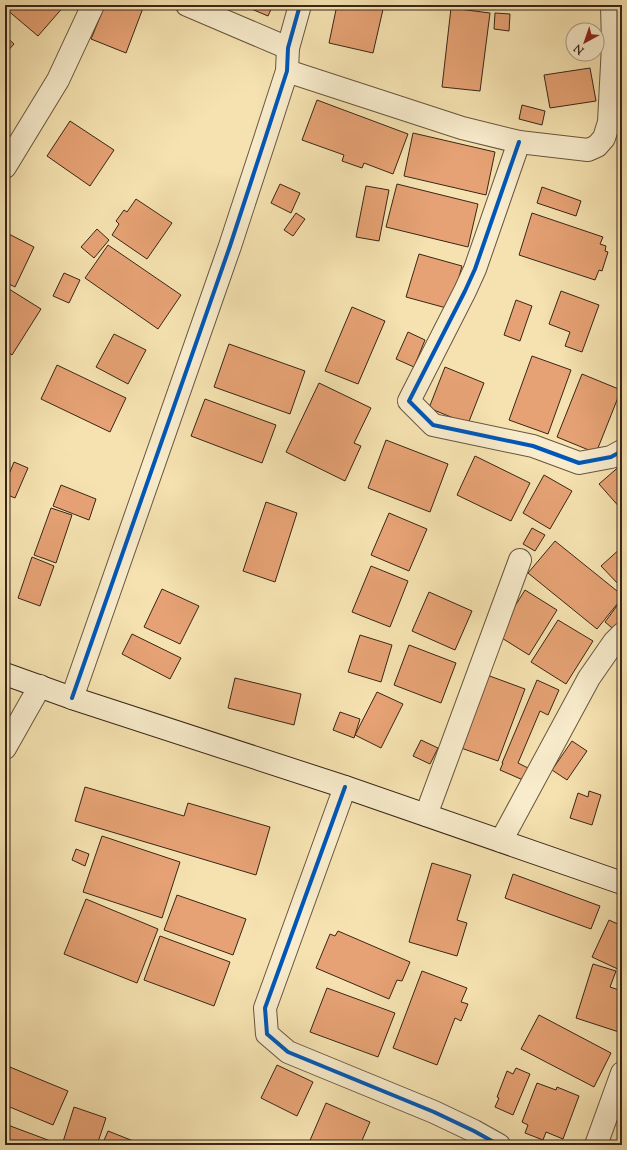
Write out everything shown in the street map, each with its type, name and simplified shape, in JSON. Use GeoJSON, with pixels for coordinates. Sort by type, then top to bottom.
{"type":"FeatureCollection","features":[{"type":"Feature","properties":{"kind":"street"},"geometry":{"type":"LineString","coordinates":[[5,167],[58,80],[93,5]]}},
{"type":"Feature","properties":{"kind":"street"},"geometry":{"type":"LineString","coordinates":[[187,5],[288,48]]}},
{"type":"Feature","properties":{"kind":"street"},"geometry":{"type":"LineString","coordinates":[[72,698],[227,254],[287,71],[288,48],[300,5]]}},
{"type":"Feature","properties":{"kind":"street"},"geometry":{"type":"LineString","coordinates":[[287,71],[462,128],[519,142],[588,150],[597,146],[604,138],[609,122],[613,45],[612,5]]}},
{"type":"Feature","properties":{"kind":"street"},"geometry":{"type":"LineString","coordinates":[[519,142],[475,269],[409,401],[433,425],[533,446],[579,463],[611,457],[622,451]]}},
{"type":"Feature","properties":{"kind":"street"},"geometry":{"type":"LineString","coordinates":[[426,815],[520,560]]}},
{"type":"Feature","properties":{"kind":"street"},"geometry":{"type":"LineString","coordinates":[[501,841],[589,678],[614,642],[622,634]]}},
{"type":"Feature","properties":{"kind":"street"},"geometry":{"type":"LineString","coordinates":[[5,674],[72,698],[345,787],[622,882]]}},
{"type":"Feature","properties":{"kind":"street"},"geometry":{"type":"LineString","coordinates":[[5,748],[40,686]]}},
{"type":"Feature","properties":{"kind":"street"},"geometry":{"type":"LineString","coordinates":[[345,787],[265,1008],[268,1034],[288,1052],[434,1112],[499,1145]]}},
{"type":"Feature","properties":{"kind":"street"},"geometry":{"type":"LineString","coordinates":[[596,1145],[622,1073]]}},
{"type":"Feature","properties":{"kind":"building"},"geometry":{"type":"Polygon","coordinates":[[[9,5],[65,5],[38,36],[6,9],[9,5]]]}},
{"type":"Feature","properties":{"kind":"building"},"geometry":{"type":"Polygon","coordinates":[[[105,5],[135,5],[143,8],[126,53],[91,39],[105,5]]]}},
{"type":"Feature","properties":{"kind":"building"},"geometry":{"type":"Polygon","coordinates":[[[242,5],[273,5],[268,16],[242,5]]]}},
{"type":"Feature","properties":{"kind":"building"},"geometry":{"type":"Polygon","coordinates":[[[337,5],[384,5],[373,53],[329,43],[337,5]]]}},
{"type":"Feature","properties":{"kind":"building"},"geometry":{"type":"Polygon","coordinates":[[[451,8],[490,13],[480,91],[442,87],[451,8]]]}},
{"type":"Feature","properties":{"kind":"building"},"geometry":{"type":"Polygon","coordinates":[[[495,13],[510,14],[509,31],[494,29],[495,13]]]}},
{"type":"Feature","properties":{"kind":"building"},"geometry":{"type":"Polygon","coordinates":[[[5,36],[14,44],[5,54],[5,36]]]}},
{"type":"Feature","properties":{"kind":"building"},"geometry":{"type":"Polygon","coordinates":[[[590,68],[596,101],[550,108],[544,75],[590,68]]]}},
{"type":"Feature","properties":{"kind":"building"},"geometry":{"type":"Polygon","coordinates":[[[317,100],[408,134],[393,174],[364,163],[362,168],[342,161],[344,155],[302,140],[317,100]]]}},
{"type":"Feature","properties":{"kind":"building"},"geometry":{"type":"Polygon","coordinates":[[[522,105],[545,111],[542,125],[519,119],[522,105]]]}},
{"type":"Feature","properties":{"kind":"building"},"geometry":{"type":"Polygon","coordinates":[[[70,121],[114,150],[90,186],[47,156],[70,121]]]}},
{"type":"Feature","properties":{"kind":"building"},"geometry":{"type":"Polygon","coordinates":[[[413,133],[495,152],[486,195],[404,176],[413,133]]]}},
{"type":"Feature","properties":{"kind":"building"},"geometry":{"type":"Polygon","coordinates":[[[280,184],[300,193],[291,213],[271,203],[280,184]]]}},
{"type":"Feature","properties":{"kind":"building"},"geometry":{"type":"Polygon","coordinates":[[[397,184],[478,204],[468,247],[386,227],[397,184]]]}},
{"type":"Feature","properties":{"kind":"building"},"geometry":{"type":"Polygon","coordinates":[[[366,186],[389,190],[379,241],[356,237],[366,186]]]}},
{"type":"Feature","properties":{"kind":"building"},"geometry":{"type":"Polygon","coordinates":[[[542,187],[581,201],[576,216],[537,203],[542,187]]]}},
{"type":"Feature","properties":{"kind":"building"},"geometry":{"type":"Polygon","coordinates":[[[136,199],[172,223],[147,259],[112,235],[119,224],[116,221],[124,210],[127,212],[136,199]]]}},
{"type":"Feature","properties":{"kind":"building"},"geometry":{"type":"Polygon","coordinates":[[[296,213],[305,219],[293,236],[284,230],[296,213]]]}},
{"type":"Feature","properties":{"kind":"building"},"geometry":{"type":"Polygon","coordinates":[[[532,213],[603,237],[600,244],[606,246],[605,251],[608,252],[602,271],[599,270],[595,280],[519,255],[532,213]]]}},
{"type":"Feature","properties":{"kind":"building"},"geometry":{"type":"Polygon","coordinates":[[[97,229],[109,240],[94,258],[81,247],[97,229]]]}},
{"type":"Feature","properties":{"kind":"building"},"geometry":{"type":"Polygon","coordinates":[[[5,232],[34,247],[15,287],[5,282],[5,232]]]}},
{"type":"Feature","properties":{"kind":"building"},"geometry":{"type":"Polygon","coordinates":[[[108,245],[181,295],[158,329],[85,278],[108,245]]]}},
{"type":"Feature","properties":{"kind":"building"},"geometry":{"type":"Polygon","coordinates":[[[419,254],[462,266],[450,309],[406,297],[419,254]]]}},
{"type":"Feature","properties":{"kind":"building"},"geometry":{"type":"Polygon","coordinates":[[[64,273],[80,280],[69,303],[53,296],[64,273]]]}},
{"type":"Feature","properties":{"kind":"building"},"geometry":{"type":"Polygon","coordinates":[[[9,289],[41,309],[12,355],[5,350],[5,296],[9,289]]]}},
{"type":"Feature","properties":{"kind":"building"},"geometry":{"type":"Polygon","coordinates":[[[561,291],[599,305],[582,352],[565,346],[570,332],[549,324],[561,291]]]}},
{"type":"Feature","properties":{"kind":"building"},"geometry":{"type":"Polygon","coordinates":[[[516,300],[532,306],[520,341],[504,335],[516,300]]]}},
{"type":"Feature","properties":{"kind":"building"},"geometry":{"type":"Polygon","coordinates":[[[352,307],[385,321],[358,384],[325,371],[352,307]]]}},
{"type":"Feature","properties":{"kind":"building"},"geometry":{"type":"Polygon","coordinates":[[[408,332],[425,340],[414,367],[396,359],[408,332]]]}},
{"type":"Feature","properties":{"kind":"building"},"geometry":{"type":"Polygon","coordinates":[[[114,334],[146,350],[128,384],[96,367],[114,334]]]}},
{"type":"Feature","properties":{"kind":"building"},"geometry":{"type":"Polygon","coordinates":[[[229,344],[305,371],[290,414],[214,387],[229,344]]]}},
{"type":"Feature","properties":{"kind":"building"},"geometry":{"type":"Polygon","coordinates":[[[532,356],[571,370],[548,434],[509,420],[532,356]]]}},
{"type":"Feature","properties":{"kind":"building"},"geometry":{"type":"Polygon","coordinates":[[[57,365],[126,398],[110,432],[41,399],[57,365]]]}},
{"type":"Feature","properties":{"kind":"building"},"geometry":{"type":"Polygon","coordinates":[[[445,367],[484,383],[468,424],[429,408],[445,367]]]}},
{"type":"Feature","properties":{"kind":"building"},"geometry":{"type":"Polygon","coordinates":[[[582,374],[621,390],[596,453],[557,437],[582,374]]]}},
{"type":"Feature","properties":{"kind":"building"},"geometry":{"type":"Polygon","coordinates":[[[319,383],[371,408],[354,443],[361,446],[345,481],[286,452],[319,383]]]}},
{"type":"Feature","properties":{"kind":"building"},"geometry":{"type":"Polygon","coordinates":[[[205,399],[276,425],[262,463],[191,436],[205,399]]]}},
{"type":"Feature","properties":{"kind":"building"},"geometry":{"type":"Polygon","coordinates":[[[386,440],[448,464],[430,512],[368,488],[386,440]]]}},
{"type":"Feature","properties":{"kind":"building"},"geometry":{"type":"Polygon","coordinates":[[[475,456],[530,483],[511,521],[457,495],[475,456]]]}},
{"type":"Feature","properties":{"kind":"building"},"geometry":{"type":"Polygon","coordinates":[[[14,462],[28,468],[15,498],[5,494],[5,484],[14,462]]]}},
{"type":"Feature","properties":{"kind":"building"},"geometry":{"type":"Polygon","coordinates":[[[622,464],[622,510],[599,484],[622,464]]]}},
{"type":"Feature","properties":{"kind":"building"},"geometry":{"type":"Polygon","coordinates":[[[544,475],[572,491],[550,529],[523,513],[544,475]]]}},
{"type":"Feature","properties":{"kind":"building"},"geometry":{"type":"Polygon","coordinates":[[[61,485],[96,499],[89,520],[53,506],[61,485]]]}},
{"type":"Feature","properties":{"kind":"building"},"geometry":{"type":"Polygon","coordinates":[[[266,502],[297,513],[275,582],[243,571],[266,502]]]}},
{"type":"Feature","properties":{"kind":"building"},"geometry":{"type":"Polygon","coordinates":[[[51,508],[72,515],[56,563],[34,555],[51,508]]]}},
{"type":"Feature","properties":{"kind":"building"},"geometry":{"type":"Polygon","coordinates":[[[389,513],[427,529],[409,571],[371,555],[389,513]]]}},
{"type":"Feature","properties":{"kind":"building"},"geometry":{"type":"Polygon","coordinates":[[[532,528],[545,535],[535,551],[523,544],[532,528]]]}},
{"type":"Feature","properties":{"kind":"building"},"geometry":{"type":"Polygon","coordinates":[[[555,541],[622,595],[622,598],[597,629],[528,573],[555,541]]]}},
{"type":"Feature","properties":{"kind":"building"},"geometry":{"type":"Polygon","coordinates":[[[622,547],[622,588],[601,566],[622,547]]]}},
{"type":"Feature","properties":{"kind":"building"},"geometry":{"type":"Polygon","coordinates":[[[32,557],[54,566],[40,606],[18,598],[32,557]]]}},
{"type":"Feature","properties":{"kind":"building"},"geometry":{"type":"Polygon","coordinates":[[[371,566],[408,581],[390,627],[352,612],[371,566]]]}},
{"type":"Feature","properties":{"kind":"building"},"geometry":{"type":"Polygon","coordinates":[[[162,589],[199,606],[180,644],[144,627],[162,589]]]}},
{"type":"Feature","properties":{"kind":"building"},"geometry":{"type":"Polygon","coordinates":[[[525,590],[557,610],[529,655],[497,635],[525,590]]]}},
{"type":"Feature","properties":{"kind":"building"},"geometry":{"type":"Polygon","coordinates":[[[429,592],[472,611],[455,650],[412,631],[429,592]]]}},
{"type":"Feature","properties":{"kind":"building"},"geometry":{"type":"Polygon","coordinates":[[[622,599],[622,625],[617,632],[605,622],[622,599]]]}},
{"type":"Feature","properties":{"kind":"building"},"geometry":{"type":"Polygon","coordinates":[[[558,620],[593,641],[566,684],[531,662],[558,620]]]}},
{"type":"Feature","properties":{"kind":"building"},"geometry":{"type":"Polygon","coordinates":[[[132,634],[181,658],[170,679],[122,654],[132,634]]]}},
{"type":"Feature","properties":{"kind":"building"},"geometry":{"type":"Polygon","coordinates":[[[360,635],[392,645],[381,682],[348,672],[360,635]]]}},
{"type":"Feature","properties":{"kind":"building"},"geometry":{"type":"Polygon","coordinates":[[[409,645],[456,663],[441,703],[394,685],[409,645]]]}},
{"type":"Feature","properties":{"kind":"building"},"geometry":{"type":"Polygon","coordinates":[[[487,675],[525,689],[498,761],[461,748],[487,675]]]}},
{"type":"Feature","properties":{"kind":"building"},"geometry":{"type":"Polygon","coordinates":[[[235,678],[301,694],[294,725],[228,708],[235,678]]]}},
{"type":"Feature","properties":{"kind":"building"},"geometry":{"type":"Polygon","coordinates":[[[537,680],[559,690],[548,715],[540,711],[518,763],[528,768],[523,780],[500,770],[537,680]]]}},
{"type":"Feature","properties":{"kind":"building"},"geometry":{"type":"Polygon","coordinates":[[[377,692],[403,704],[381,748],[355,735],[377,692]]]}},
{"type":"Feature","properties":{"kind":"building"},"geometry":{"type":"Polygon","coordinates":[[[340,712],[360,719],[354,738],[333,730],[340,712]]]}},
{"type":"Feature","properties":{"kind":"building"},"geometry":{"type":"Polygon","coordinates":[[[421,740],[438,748],[430,764],[413,756],[421,740]]]}},
{"type":"Feature","properties":{"kind":"building"},"geometry":{"type":"Polygon","coordinates":[[[572,741],[587,751],[567,780],[552,770],[572,741]]]}},
{"type":"Feature","properties":{"kind":"building"},"geometry":{"type":"Polygon","coordinates":[[[85,787],[184,816],[188,803],[270,827],[256,875],[75,821],[85,787]]]}},
{"type":"Feature","properties":{"kind":"building"},"geometry":{"type":"Polygon","coordinates":[[[589,791],[601,795],[592,825],[570,818],[578,793],[588,797],[589,791]]]}},
{"type":"Feature","properties":{"kind":"building"},"geometry":{"type":"Polygon","coordinates":[[[102,836],[180,862],[162,918],[83,892],[102,836]]]}},
{"type":"Feature","properties":{"kind":"building"},"geometry":{"type":"Polygon","coordinates":[[[76,849],[89,854],[85,866],[72,860],[76,849]]]}},
{"type":"Feature","properties":{"kind":"building"},"geometry":{"type":"Polygon","coordinates":[[[432,863],[471,875],[457,920],[467,923],[457,956],[409,942],[432,863]]]}},
{"type":"Feature","properties":{"kind":"building"},"geometry":{"type":"Polygon","coordinates":[[[513,874],[600,906],[591,929],[505,898],[513,874]]]}},
{"type":"Feature","properties":{"kind":"building"},"geometry":{"type":"Polygon","coordinates":[[[177,895],[246,919],[233,955],[164,930],[177,895]]]}},
{"type":"Feature","properties":{"kind":"building"},"geometry":{"type":"Polygon","coordinates":[[[86,899],[158,929],[137,983],[64,954],[86,899]]]}},
{"type":"Feature","properties":{"kind":"building"},"geometry":{"type":"Polygon","coordinates":[[[609,920],[622,926],[622,971],[592,957],[609,920]]]}},
{"type":"Feature","properties":{"kind":"building"},"geometry":{"type":"Polygon","coordinates":[[[338,931],[410,962],[402,981],[397,980],[389,999],[316,968],[330,934],[335,936],[338,931]]]}},
{"type":"Feature","properties":{"kind":"building"},"geometry":{"type":"Polygon","coordinates":[[[160,936],[230,962],[214,1006],[144,980],[160,936]]]}},
{"type":"Feature","properties":{"kind":"building"},"geometry":{"type":"Polygon","coordinates":[[[593,964],[616,971],[610,987],[622,991],[622,1033],[576,1018],[593,964]]]}},
{"type":"Feature","properties":{"kind":"building"},"geometry":{"type":"Polygon","coordinates":[[[422,971],[467,988],[461,1002],[468,1004],[461,1021],[455,1018],[437,1065],[393,1048],[422,971]]]}},
{"type":"Feature","properties":{"kind":"building"},"geometry":{"type":"Polygon","coordinates":[[[327,988],[395,1013],[378,1057],[310,1032],[327,988]]]}},
{"type":"Feature","properties":{"kind":"building"},"geometry":{"type":"Polygon","coordinates":[[[539,1015],[611,1053],[594,1087],[521,1049],[539,1015]]]}},
{"type":"Feature","properties":{"kind":"building"},"geometry":{"type":"Polygon","coordinates":[[[5,1065],[68,1091],[53,1125],[5,1105],[5,1065]]]}},
{"type":"Feature","properties":{"kind":"building"},"geometry":{"type":"Polygon","coordinates":[[[277,1065],[313,1082],[297,1116],[261,1098],[277,1065]]]}},
{"type":"Feature","properties":{"kind":"building"},"geometry":{"type":"Polygon","coordinates":[[[516,1068],[530,1074],[513,1115],[495,1107],[499,1098],[497,1097],[507,1071],[513,1074],[516,1068]]]}},
{"type":"Feature","properties":{"kind":"building"},"geometry":{"type":"Polygon","coordinates":[[[537,1083],[556,1090],[557,1087],[579,1096],[563,1139],[546,1132],[543,1140],[525,1133],[528,1125],[522,1122],[537,1083]]]}},
{"type":"Feature","properties":{"kind":"building"},"geometry":{"type":"Polygon","coordinates":[[[326,1103],[370,1122],[360,1145],[308,1145],[326,1103]]]}},
{"type":"Feature","properties":{"kind":"building"},"geometry":{"type":"Polygon","coordinates":[[[74,1107],[106,1118],[97,1145],[62,1145],[74,1107]]]}},
{"type":"Feature","properties":{"kind":"building"},"geometry":{"type":"Polygon","coordinates":[[[5,1124],[56,1143],[55,1145],[5,1145],[5,1124]]]}},
{"type":"Feature","properties":{"kind":"building"},"geometry":{"type":"Polygon","coordinates":[[[108,1131],[141,1144],[141,1145],[102,1145],[108,1131]]]}},
{"type":"Feature","properties":{"kind":"cycle path"},"geometry":{"type":"LineString","coordinates":[[72,698],[230,246],[287,71],[288,48],[300,5]]}},
{"type":"Feature","properties":{"kind":"cycle path"},"geometry":{"type":"LineString","coordinates":[[519,142],[475,269],[409,401],[433,425],[533,446],[579,463],[611,457],[622,451]]}},
{"type":"Feature","properties":{"kind":"cycle path"},"geometry":{"type":"LineString","coordinates":[[345,787],[265,1008],[267,1034],[288,1052],[434,1112],[499,1145]]}}]}
